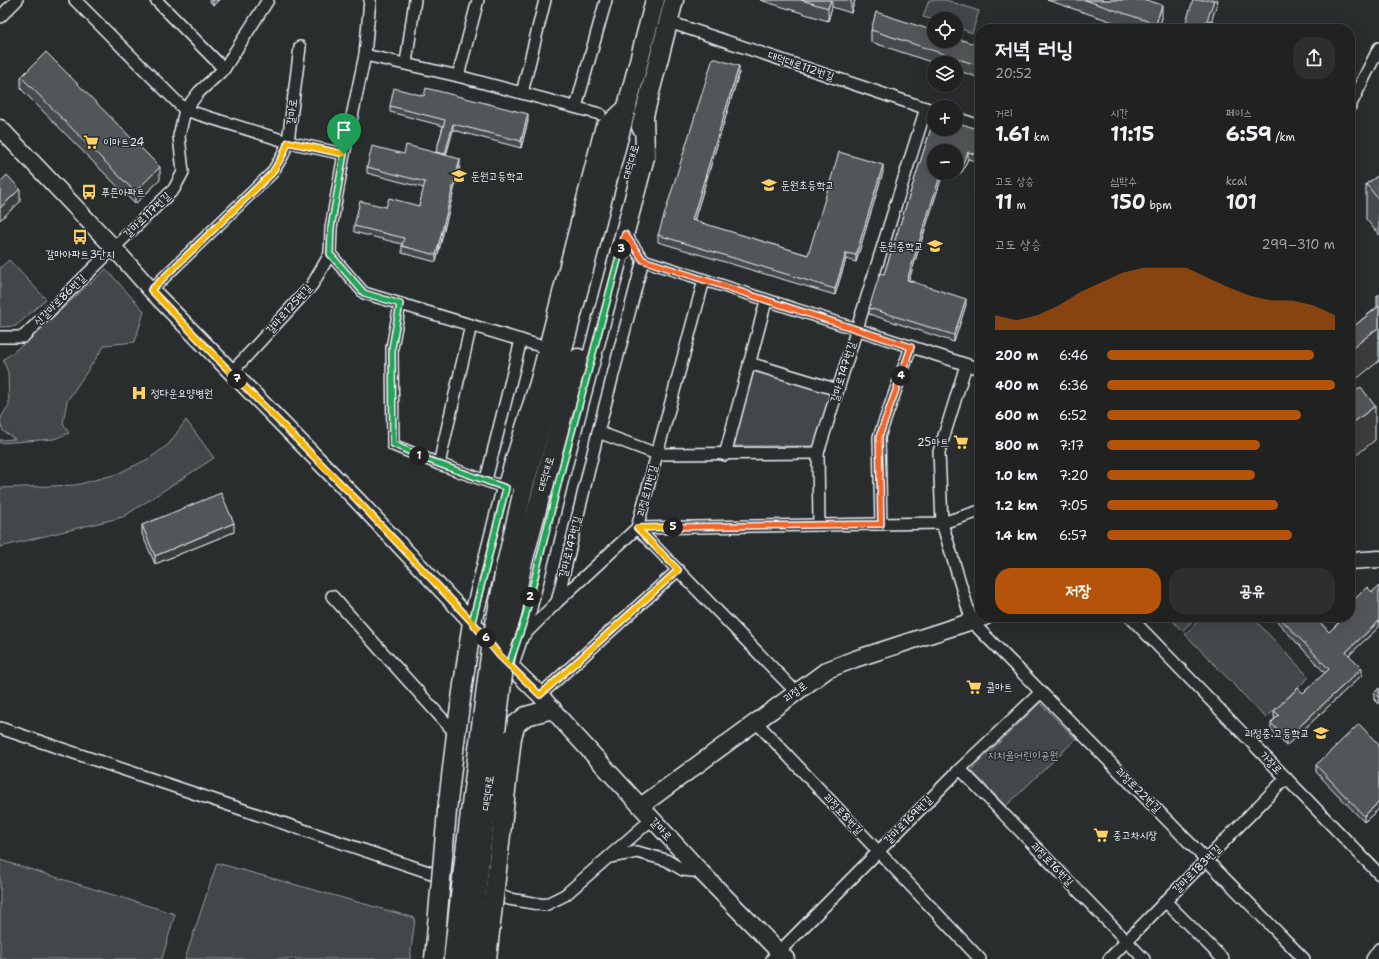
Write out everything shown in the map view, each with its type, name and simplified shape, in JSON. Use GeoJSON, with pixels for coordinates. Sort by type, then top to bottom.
{"type":"FeatureCollection","features":[{"type":"Feature","properties":{"kind":"main road","name":"대덕대로"},"geometry":{"type":"LineString","coordinates":[[470,959],[480,859],[506,643],[522,566],[674,0]]}},
{"type":"Feature","properties":{"kind":"main road","name":"대덕대로"},"geometry":{"type":"LineString","coordinates":[[453,959],[492,640],[506,564],[524,490],[627,108],[652,1]]}},
{"type":"Feature","properties":{"kind":"main road"},"geometry":{"type":"LineString","coordinates":[[434,959],[447,812],[456,734],[472,622],[506,488],[539,383],[604,129],[627,108]]}},
{"type":"Feature","properties":{"kind":"main road"},"geometry":{"type":"LineString","coordinates":[[509,665],[525,618],[560,476],[645,157],[644,115]]}},
{"type":"Feature","properties":{"kind":"main road","name":"갈마로"},"geometry":{"type":"LineString","coordinates":[[0,128],[113,247],[151,290],[356,499],[472,622],[499,655],[540,695],[779,957]]}},
{"type":"Feature","properties":{"kind":"main road"},"geometry":{"type":"LineString","coordinates":[[583,208],[587,256]]}},
{"type":"Feature","properties":{"kind":"main road"},"geometry":{"type":"LineString","coordinates":[[1355,561],[1379,559]]}},
{"type":"Feature","properties":{"kind":"main road","name":"괴정로"},"geometry":{"type":"LineString","coordinates":[[642,806],[827,670],[854,659],[975,620]]}},
{"type":"Feature","properties":{"kind":"main road"},"geometry":{"type":"LineString","coordinates":[[487,959],[512,737],[516,724],[526,716],[552,709]]}},
{"type":"Feature","properties":{"kind":"street"},"geometry":{"type":"LineString","coordinates":[[0,17],[18,0]]}},
{"type":"Feature","properties":{"kind":"street"},"geometry":{"type":"LineString","coordinates":[[75,0],[185,110],[288,142],[344,154]]}},
{"type":"Feature","properties":{"kind":"street"},"geometry":{"type":"LineString","coordinates":[[156,0],[224,69]]}},
{"type":"Feature","properties":{"kind":"street"},"geometry":{"type":"LineString","coordinates":[[185,110],[199,92],[224,69],[268,0]]}},
{"type":"Feature","properties":{"kind":"street","name":"갈마로125번길"},"geometry":{"type":"LineString","coordinates":[[231,373],[312,285],[330,254],[331,228],[344,154],[365,55],[370,0]]}},
{"type":"Feature","properties":{"kind":"street"},"geometry":{"type":"LineString","coordinates":[[406,63],[415,0]]}},
{"type":"Feature","properties":{"kind":"street"},"geometry":{"type":"LineString","coordinates":[[458,76],[478,0]]}},
{"type":"Feature","properties":{"kind":"street"},"geometry":{"type":"LineString","coordinates":[[522,93],[545,0]]}},
{"type":"Feature","properties":{"kind":"street"},"geometry":{"type":"LineString","coordinates":[[576,107],[606,0]]}},
{"type":"Feature","properties":{"kind":"street","name":"대덕대로112번길"},"geometry":{"type":"LineString","coordinates":[[669,22],[927,108]]}},
{"type":"Feature","properties":{"kind":"street","name":"갈마로"},"geometry":{"type":"LineString","coordinates":[[151,290],[272,173],[283,155],[288,142],[300,47]]}},
{"type":"Feature","properties":{"kind":"street"},"geometry":{"type":"LineString","coordinates":[[1355,96],[1379,48]]}},
{"type":"Feature","properties":{"kind":"street"},"geometry":{"type":"LineString","coordinates":[[365,55],[406,63],[458,76],[600,114]]}},
{"type":"Feature","properties":{"kind":"street","name":"갈마로117번길"},"geometry":{"type":"LineString","coordinates":[[113,247],[174,189],[183,172],[179,136],[185,110]]}},
{"type":"Feature","properties":{"kind":"street","name":"갈마로147번길"},"geometry":{"type":"LineString","coordinates":[[819,525],[818,453],[857,329],[927,118]]}},
{"type":"Feature","properties":{"kind":"street"},"geometry":{"type":"LineString","coordinates":[[963,120],[975,124]]}},
{"type":"Feature","properties":{"kind":"street"},"geometry":{"type":"LineString","coordinates":[[625,234],[643,260],[975,368]]}},
{"type":"Feature","properties":{"kind":"street","name":"신갈마로86번길"},"geometry":{"type":"LineString","coordinates":[[0,337],[23,337],[113,247]]}},
{"type":"Feature","properties":{"kind":"street"},"geometry":{"type":"LineString","coordinates":[[330,254],[364,293],[547,348]]}},
{"type":"Feature","properties":{"kind":"street","name":"갈마로147번길"},"geometry":{"type":"LineString","coordinates":[[557,602],[598,432],[643,260]]}},
{"type":"Feature","properties":{"kind":"street","name":"괴정로11번길"},"geometry":{"type":"LineString","coordinates":[[704,280],[637,528],[796,692]]}},
{"type":"Feature","properties":{"kind":"street"},"geometry":{"type":"LineString","coordinates":[[725,455],[766,301]]}},
{"type":"Feature","properties":{"kind":"street"},"geometry":{"type":"LineString","coordinates":[[400,304],[392,348],[393,444],[439,464],[506,488]]}},
{"type":"Feature","properties":{"kind":"street"},"geometry":{"type":"LineString","coordinates":[[439,464],[471,325]]}},
{"type":"Feature","properties":{"kind":"street"},"geometry":{"type":"LineString","coordinates":[[486,480],[521,340]]}},
{"type":"Feature","properties":{"kind":"street"},"geometry":{"type":"LineString","coordinates":[[881,524],[879,437],[911,347]]}},
{"type":"Feature","properties":{"kind":"street"},"geometry":{"type":"LineString","coordinates":[[749,363],[838,390]]}},
{"type":"Feature","properties":{"kind":"street"},"geometry":{"type":"LineString","coordinates":[[966,365],[940,452],[942,523],[975,609]]}},
{"type":"Feature","properties":{"kind":"street"},"geometry":{"type":"LineString","coordinates":[[598,432],[657,454],[725,455],[818,453]]}},
{"type":"Feature","properties":{"kind":"street"},"geometry":{"type":"LineString","coordinates":[[637,528],[942,523],[975,513]]}},
{"type":"Feature","properties":{"kind":"street","name":"갈마로147번길"},"geometry":{"type":"LineString","coordinates":[[525,634],[557,602],[637,528]]}},
{"type":"Feature","properties":{"kind":"street"},"geometry":{"type":"LineString","coordinates":[[540,695],[678,570]]}},
{"type":"Feature","properties":{"kind":"street"},"geometry":{"type":"LineString","coordinates":[[332,596],[456,734]]}},
{"type":"Feature","properties":{"kind":"street","name":"괴정로22번길"},"geometry":{"type":"LineString","coordinates":[[982,622],[1040,692],[1304,959]]}},
{"type":"Feature","properties":{"kind":"street","name":"가장로"},"geometry":{"type":"LineString","coordinates":[[1135,622],[1379,874]]}},
{"type":"Feature","properties":{"kind":"street","name":"갈마로169번길"},"geometry":{"type":"LineString","coordinates":[[779,957],[878,851],[1040,692]]}},
{"type":"Feature","properties":{"kind":"street","name":"괴정로8번길"},"geometry":{"type":"LineString","coordinates":[[756,722],[980,959]]}},
{"type":"Feature","properties":{"kind":"street"},"geometry":{"type":"LineString","coordinates":[[0,728],[509,899],[545,905],[565,895],[652,819]]}},
{"type":"Feature","properties":{"kind":"street","name":"괴정로16번길"},"geometry":{"type":"LineString","coordinates":[[960,769],[1144,959]]}},
{"type":"Feature","properties":{"kind":"street","name":"갈마로183번길"},"geometry":{"type":"LineString","coordinates":[[1109,959],[1286,778]]}},
{"type":"Feature","properties":{"kind":"street"},"geometry":{"type":"LineString","coordinates":[[609,857],[637,852],[666,860],[683,870],[701,872]]}},
{"type":"Feature","properties":{"kind":"street"},"geometry":{"type":"LineString","coordinates":[[1165,901],[1223,959]]}},
{"type":"Feature","properties":{"kind":"street"},"geometry":{"type":"LineString","coordinates":[[1372,959],[1379,950]]}},
{"type":"Feature","properties":{"kind":"green space"},"geometry":{"type":"Polygon","coordinates":[[[929,0],[946,0],[979,11],[972,33],[963,30],[963,12],[927,12],[927,18],[923,17],[929,0]]]}},
{"type":"Feature","properties":{"kind":"green space"},"geometry":{"type":"Polygon","coordinates":[[[9,260],[46,299],[16,326],[0,327],[0,268],[9,260]]]}},
{"type":"Feature","properties":{"kind":"green space"},"geometry":{"type":"Polygon","coordinates":[[[106,269],[144,311],[135,342],[105,345],[67,401],[63,423],[69,433],[54,439],[0,443],[0,440],[15,439],[3,431],[0,422],[9,405],[8,372],[3,360],[26,342],[106,269]]]}},
{"type":"Feature","properties":{"kind":"green space"},"geometry":{"type":"Polygon","coordinates":[[[752,371],[831,393],[816,446],[731,446],[752,371]]]}},
{"type":"Feature","properties":{"kind":"green space"},"geometry":{"type":"Polygon","coordinates":[[[186,420],[214,458],[123,517],[0,547],[0,488],[76,485],[117,474],[150,458],[169,444],[186,420]]]}},
{"type":"Feature","properties":{"kind":"green space"},"geometry":{"type":"Polygon","coordinates":[[[1174,622],[1192,622],[1182,631],[1174,622]]]}},
{"type":"Feature","properties":{"kind":"green space"},"geometry":{"type":"Polygon","coordinates":[[[1198,622],[1257,622],[1309,677],[1266,718],[1185,634],[1198,622]]]}},
{"type":"Feature","properties":{"kind":"green space","name":"지치울어린이공원"},"geometry":{"type":"Polygon","coordinates":[[[1040,703],[1076,739],[1006,806],[971,770],[1040,703]]]}},
{"type":"Feature","properties":{"kind":"green space"},"geometry":{"type":"Polygon","coordinates":[[[0,860],[175,914],[162,959],[0,959],[0,860]]]}},
{"type":"Feature","properties":{"kind":"green space"},"geometry":{"type":"Polygon","coordinates":[[[217,863],[415,918],[410,959],[185,959],[217,863]]]}},
{"type":"Feature","properties":{"kind":"building"},"geometry":{"type":"Polygon","coordinates":[[[801,0],[831,0],[828,8],[801,0]]]}},
{"type":"Feature","properties":{"kind":"building"},"geometry":{"type":"Polygon","coordinates":[[[1085,0],[1147,0],[1162,5],[1156,24],[1085,0]]]}},
{"type":"Feature","properties":{"kind":"building"},"geometry":{"type":"Polygon","coordinates":[[[1193,0],[1214,0],[1207,21],[1201,24],[1187,24],[1186,22],[1193,0]]]}},
{"type":"Feature","properties":{"kind":"building"},"geometry":{"type":"Polygon","coordinates":[[[876,12],[927,29],[927,48],[963,48],[963,40],[975,44],[975,64],[963,60],[963,56],[950,56],[871,30],[876,12]]]}},
{"type":"Feature","properties":{"kind":"building"},"geometry":{"type":"Polygon","coordinates":[[[1209,20],[1221,24],[1208,24],[1209,20]]]}},
{"type":"Feature","properties":{"kind":"building"},"geometry":{"type":"Polygon","coordinates":[[[46,52],[160,167],[135,192],[21,77],[46,52]]]}},
{"type":"Feature","properties":{"kind":"building"},"geometry":{"type":"Polygon","coordinates":[[[713,58],[739,66],[692,220],[808,255],[839,152],[883,165],[856,255],[846,253],[835,289],[658,235],[713,58]]]}},
{"type":"Feature","properties":{"kind":"building"},"geometry":{"type":"Polygon","coordinates":[[[394,88],[424,96],[426,88],[528,114],[521,141],[453,124],[445,154],[436,152],[445,120],[390,106],[394,88]]]}},
{"type":"Feature","properties":{"kind":"building"},"geometry":{"type":"Polygon","coordinates":[[[963,124],[975,128],[975,154],[968,152],[963,163],[963,144],[927,144],[927,180],[939,180],[907,280],[966,299],[954,335],[869,308],[880,273],[884,274],[929,136],[963,136],[963,124]]]}},
{"type":"Feature","properties":{"kind":"building"},"geometry":{"type":"Polygon","coordinates":[[[406,145],[460,159],[436,255],[402,246],[404,238],[354,226],[360,201],[386,207],[389,198],[419,206],[425,182],[367,167],[372,146],[404,154],[406,145]]]}},
{"type":"Feature","properties":{"kind":"building"},"geometry":{"type":"Polygon","coordinates":[[[7,175],[20,189],[0,208],[0,182],[7,175]]]}},
{"type":"Feature","properties":{"kind":"building"},"geometry":{"type":"Polygon","coordinates":[[[1379,175],[1379,200],[1366,184],[1379,175]]]}},
{"type":"Feature","properties":{"kind":"building"},"geometry":{"type":"Polygon","coordinates":[[[1379,306],[1379,327],[1355,346],[1355,325],[1379,306]]]}},
{"type":"Feature","properties":{"kind":"building"},"geometry":{"type":"Polygon","coordinates":[[[1361,387],[1375,406],[1355,421],[1355,392],[1361,387]]]}},
{"type":"Feature","properties":{"kind":"building"},"geometry":{"type":"Polygon","coordinates":[[[221,493],[234,523],[155,556],[142,525],[221,493]]]}},
{"type":"Feature","properties":{"kind":"building"},"geometry":{"type":"Polygon","coordinates":[[[1379,586],[1379,621],[1346,652],[1362,668],[1286,739],[1271,723],[1279,715],[1274,711],[1298,688],[1303,693],[1329,669],[1284,622],[1320,622],[1329,632],[1340,622],[1355,622],[1355,599],[1367,587],[1372,592],[1379,586]]]}},
{"type":"Feature","properties":{"kind":"building"},"geometry":{"type":"Polygon","coordinates":[[[1379,688],[1379,698],[1374,693],[1379,688]]]}},
{"type":"Feature","properties":{"kind":"building"},"geometry":{"type":"Polygon","coordinates":[[[1359,724],[1379,745],[1379,802],[1364,816],[1316,765],[1359,724]]]}},
{"type":"Feature","properties":{"kind":"place","name":"이마트24"},"geometry":{"type":"Point","coordinates":[91,142]}},
{"type":"Feature","properties":{"kind":"place","name":"둔원고등학교"},"geometry":{"type":"Point","coordinates":[459,176]}},
{"type":"Feature","properties":{"kind":"place","name":"둔원초등학교"},"geometry":{"type":"Point","coordinates":[769,185]}},
{"type":"Feature","properties":{"kind":"place","name":"푸른아파트"},"geometry":{"type":"Point","coordinates":[89,192]}},
{"type":"Feature","properties":{"kind":"place","name":"갈마아파트3단지"},"geometry":{"type":"Point","coordinates":[80,237]}},
{"type":"Feature","properties":{"kind":"place","name":"둔원중학교"},"geometry":{"type":"Point","coordinates":[935,246]}},
{"type":"Feature","properties":{"kind":"place","name":"정다운요양병원"},"geometry":{"type":"Point","coordinates":[139,393]}},
{"type":"Feature","properties":{"kind":"place","name":"25마트"},"geometry":{"type":"Point","coordinates":[961,442]}},
{"type":"Feature","properties":{"kind":"place","name":"쿨마트"},"geometry":{"type":"Point","coordinates":[974,687]}},
{"type":"Feature","properties":{"kind":"place","name":"괴정중.고등학교"},"geometry":{"type":"Point","coordinates":[1321,733]}},
{"type":"Feature","properties":{"kind":"place","name":"중고차시장"},"geometry":{"type":"Point","coordinates":[1101,835]}},
{"type":"Feature","properties":{"kind":"route"},"geometry":{"type":"LineString","coordinates":[[344,154],[288,142],[283,155],[272,173],[151,290],[356,499],[472,622],[499,655],[509,665],[540,695],[678,570],[637,528],[881,524],[879,437],[911,347],[643,260],[625,234],[560,476],[525,618],[509,665],[472,622],[506,488],[439,464],[393,444],[392,348],[400,304],[364,293],[330,254],[331,228],[344,154]]}}]}
